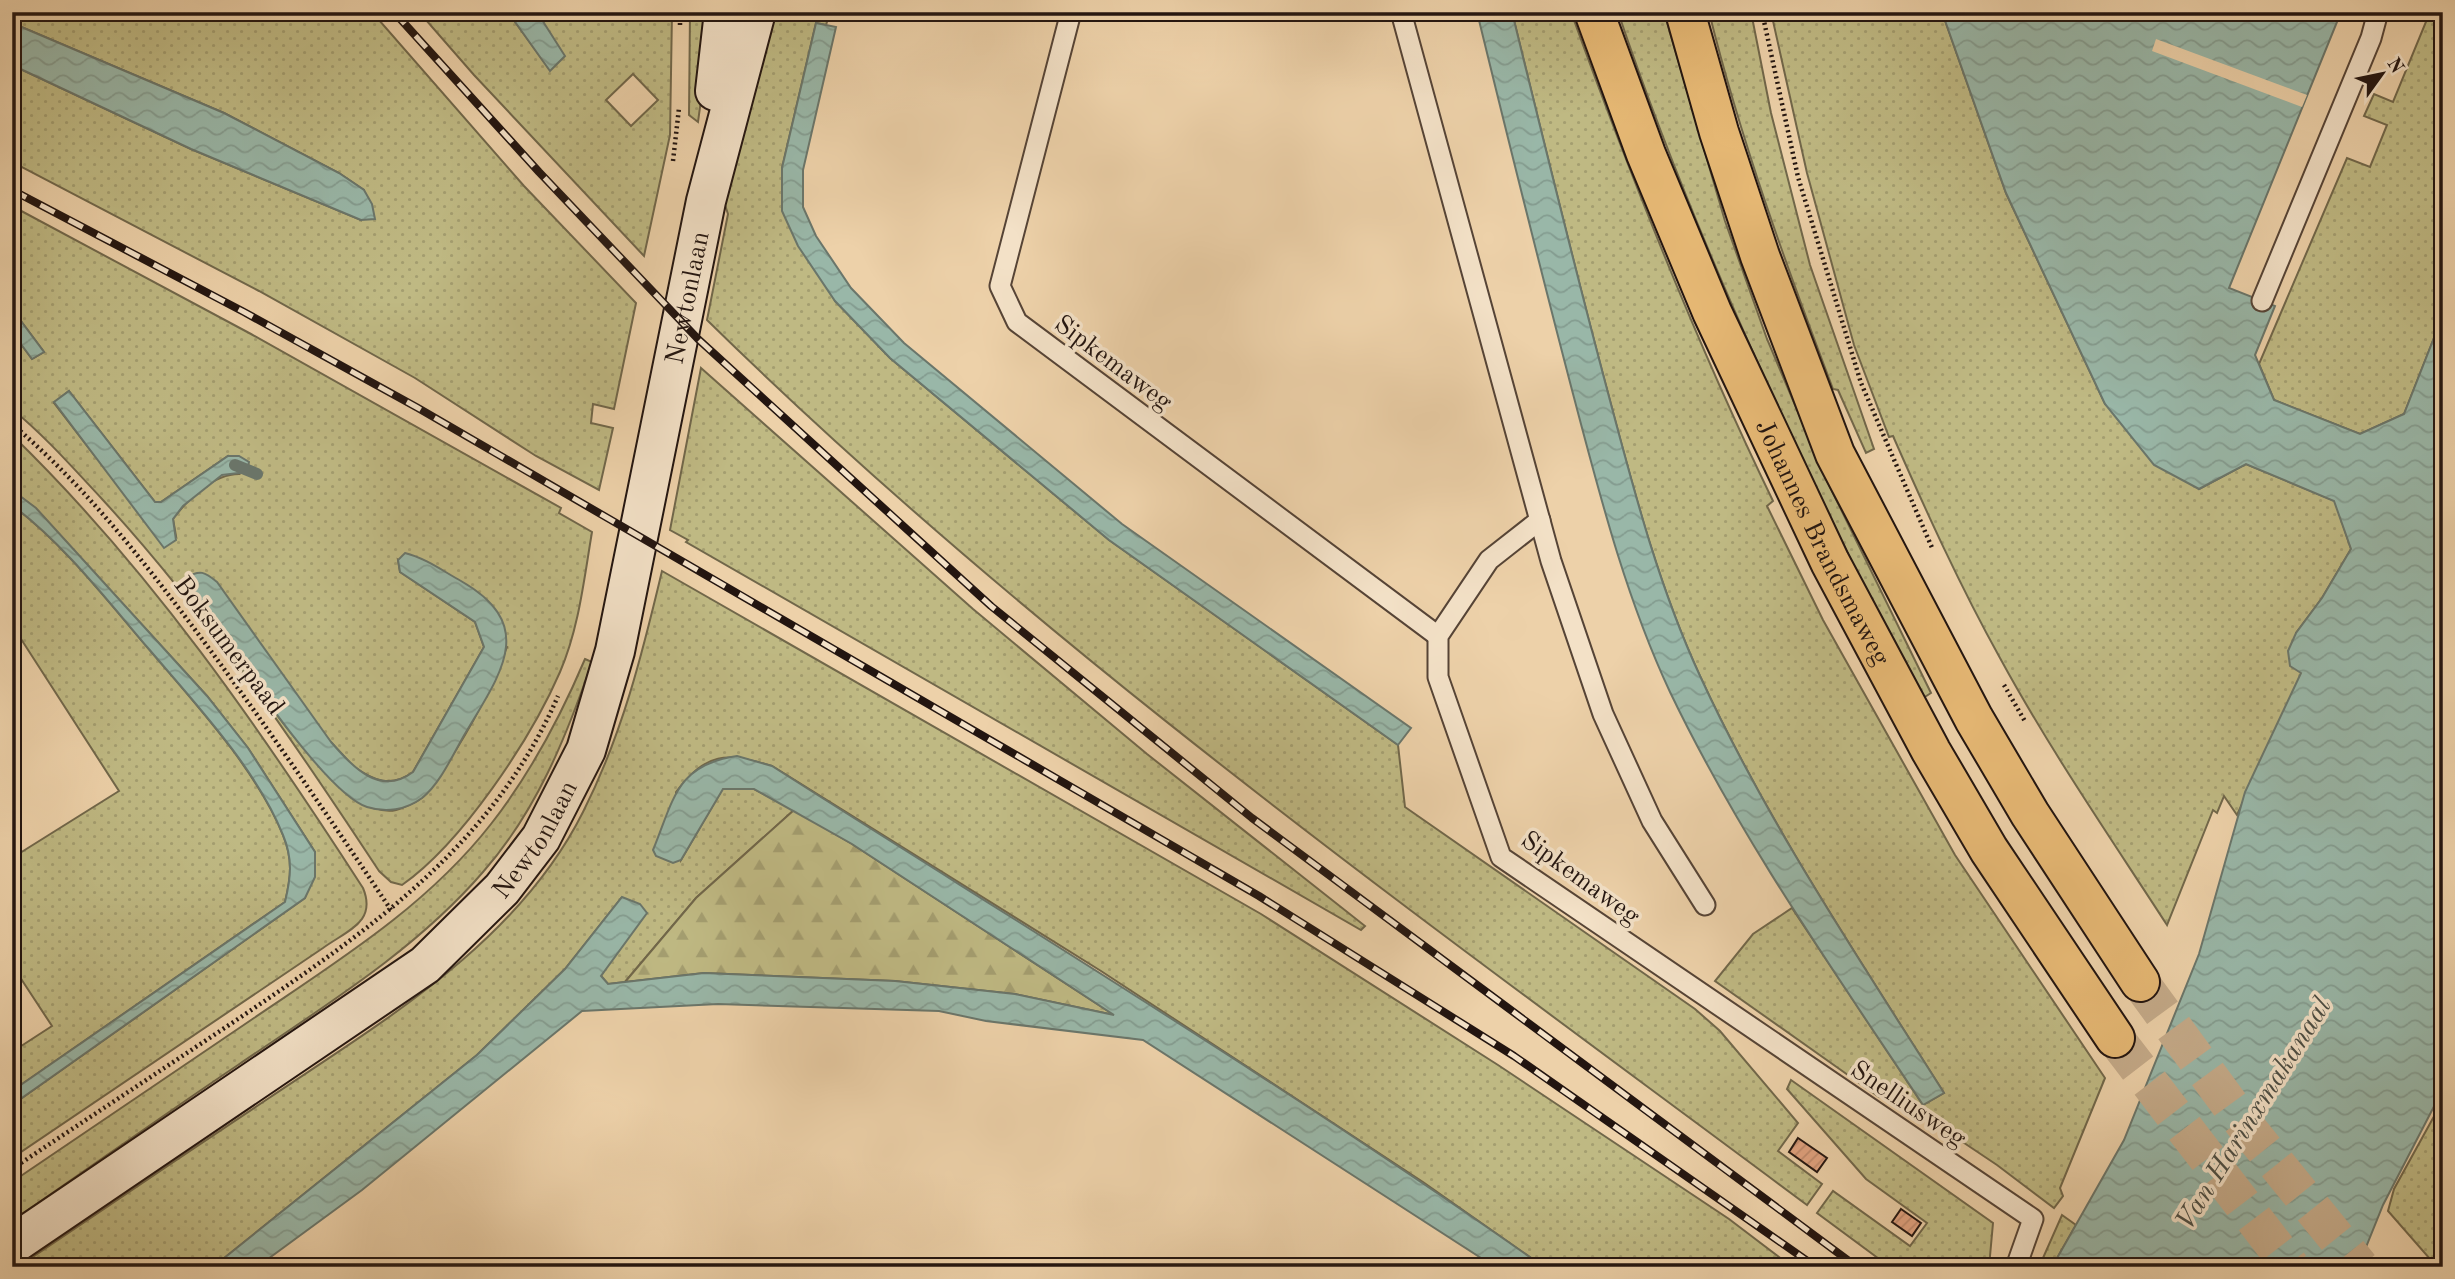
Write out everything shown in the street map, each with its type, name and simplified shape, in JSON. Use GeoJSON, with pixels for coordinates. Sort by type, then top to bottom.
{"type":"FeatureCollection","features":[{"type":"Feature","properties":{"kind":"main road","name":"Johannes Brandsmaweg"},"geometry":{"type":"LineString","coordinates":[[1594,12],[1646,154],[1712,312],[1830,562],[1924,739],[1989,850],[2115,1038]]}},
{"type":"Feature","properties":{"kind":"main road","name":"Johannes Brandsmaweg"},"geometry":{"type":"LineString","coordinates":[[1685,12],[1719,132],[1760,256],[1835,454],[1974,719],[2030,814],[2140,982]]}},
{"type":"Feature","properties":{"kind":"street","name":"Newtonlaan"},"geometry":{"type":"LineString","coordinates":[[706,201],[724,12]]}},
{"type":"Feature","properties":{"kind":"street","name":"Newtonlaan"},"geometry":{"type":"LineString","coordinates":[[12,1245],[425,965],[502,889],[541,838],[586,750],[615,651],[706,201],[756,12]]}},
{"type":"Feature","properties":{"kind":"lane","name":"Sipkemaweg"},"geometry":{"type":"LineString","coordinates":[[1071,12],[1000,286],[1017,323],[1438,636],[1438,677],[1501,857],[1714,1002]]}},
{"type":"Feature","properties":{"kind":"lane"},"geometry":{"type":"LineString","coordinates":[[1401,12],[1419,88],[1540,520],[1604,714],[1653,821],[1705,905]]}},
{"type":"Feature","properties":{"kind":"lane"},"geometry":{"type":"LineString","coordinates":[[2262,301],[2371,38],[2378,12]]}},
{"type":"Feature","properties":{"kind":"lane"},"geometry":{"type":"LineString","coordinates":[[1438,636],[1489,560],[1540,520]]}},
{"type":"Feature","properties":{"kind":"lane","name":"Snelliusweg"},"geometry":{"type":"LineString","coordinates":[[1714,1002],[2032,1219],[2017,1267]]}},
{"type":"Feature","properties":{"kind":"path"},"geometry":{"type":"LineString","coordinates":[[1762,12],[1798,177],[1861,383],[1934,552]]}},
{"type":"Feature","properties":{"kind":"path","name":"Boksumerpaad"},"geometry":{"type":"LineString","coordinates":[[12,424],[87,495],[168,594],[311,789],[391,910]]}},
{"type":"Feature","properties":{"kind":"path"},"geometry":{"type":"LineString","coordinates":[[1998,675],[2031,733]]}},
{"type":"Feature","properties":{"kind":"path"},"geometry":{"type":"LineString","coordinates":[[12,1169],[336,952],[391,910],[439,868],[479,824],[508,785],[563,685]]}},
{"type":"Feature","properties":{"kind":"path"},"geometry":{"type":"LineString","coordinates":[[2409,1259],[2415,1267]]}},
{"type":"Feature","properties":{"kind":"green space"},"geometry":{"type":"Polygon","coordinates":[[[12,12],[372,12],[524,186],[636,303],[614,409],[593,404],[591,423],[613,428],[599,490],[536,456],[415,378],[259,291],[12,162],[12,65],[191,149],[361,220],[364,190],[339,173],[224,113],[12,23],[12,12]]]}},
{"type":"Feature","properties":{"kind":"green space"},"geometry":{"type":"Polygon","coordinates":[[[419,12],[508,12],[550,70],[543,20],[537,12],[672,12],[670,135],[644,256],[474,75],[419,12]],[[633,74],[606,100],[631,126],[658,100],[633,74]]]}},
{"type":"Feature","properties":{"kind":"green space"},"geometry":{"type":"Polygon","coordinates":[[[690,12],[713,12],[698,122],[689,115],[690,12]]]}},
{"type":"Feature","properties":{"kind":"green space"},"geometry":{"type":"Polygon","coordinates":[[[766,12],[830,12],[826,25],[816,23],[782,168],[835,301],[890,358],[1109,540],[1398,745],[1405,807],[1695,1009],[1720,1031],[1798,1123],[1778,1151],[1822,1184],[1807,1205],[1382,889],[1103,671],[968,558],[835,441],[707,320],[728,214],[724,202],[766,12]]]}},
{"type":"Feature","properties":{"kind":"green space"},"geometry":{"type":"Polygon","coordinates":[[[1512,12],[1571,12],[1666,259],[1717,381],[1773,501],[1767,506],[1823,620],[1955,855],[2105,1078],[2060,1188],[2063,1196],[2054,1208],[1997,1165],[1885,1090],[1879,1097],[1715,981],[1753,934],[1792,908],[1923,1105],[1944,1093],[1847,940],[1754,784],[1684,640],[1657,567],[1624,454],[1512,12]]]}},
{"type":"Feature","properties":{"kind":"green space"},"geometry":{"type":"Polygon","coordinates":[[[1618,12],[1664,12],[1725,221],[1767,339],[1828,483],[1931,693],[1920,700],[1796,447],[1719,275],[1649,101],[1618,12]]]}},
{"type":"Feature","properties":{"kind":"green space"},"geometry":{"type":"Polygon","coordinates":[[[1709,12],[1751,12],[1771,113],[1810,265],[1874,449],[1866,453],[1838,390],[1833,389],[1782,249],[1735,108],[1709,12]]]}},
{"type":"Feature","properties":{"kind":"green space"},"geometry":{"type":"Polygon","coordinates":[[[1771,12],[1942,12],[2006,193],[2105,404],[2199,489],[2246,464],[2335,501],[2351,549],[2322,598],[2296,633],[2302,673],[2237,815],[2224,796],[2217,813],[2213,810],[2167,925],[2019,692],[1957,576],[1893,436],[1889,437],[1854,345],[1807,173],[1771,12]]]}},
{"type":"Feature","properties":{"kind":"green space"},"geometry":{"type":"Polygon","coordinates":[[[2430,12],[2443,12],[2443,315],[2404,414],[2360,434],[2274,400],[2259,364],[2347,158],[2370,167],[2387,125],[2364,116],[2374,94],[2393,102],[2430,12]]]}},
{"type":"Feature","properties":{"kind":"green space"},"geometry":{"type":"Polygon","coordinates":[[[12,206],[251,334],[561,508],[559,513],[592,532],[580,603],[567,655],[532,728],[471,817],[425,867],[402,885],[391,882],[379,871],[282,727],[178,587],[80,476],[12,409],[12,332],[32,359],[44,352],[12,309],[12,206]],[[69,391],[54,403],[95,456],[176,536],[173,519],[194,496],[220,478],[239,474],[228,456],[161,502],[155,502],[69,391]],[[398,560],[400,572],[475,622],[484,647],[413,772],[390,781],[375,779],[353,766],[187,586],[281,721],[312,758],[343,788],[371,807],[396,810],[422,798],[440,774],[478,712],[507,647],[398,560]]]}},
{"type":"Feature","properties":{"kind":"green space"},"geometry":{"type":"Polygon","coordinates":[[[701,368],[973,609],[1147,754],[1365,926],[1361,930],[686,542],[688,540],[670,530],[701,368]]]}},
{"type":"Feature","properties":{"kind":"green space"},"geometry":{"type":"Polygon","coordinates":[[[12,435],[110,540],[200,651],[284,768],[363,888],[366,909],[358,924],[350,930],[12,1158],[12,1105],[305,898],[315,852],[248,748],[207,696],[36,509],[12,490],[12,435]]]}},
{"type":"Feature","properties":{"kind":"green space"},"geometry":{"type":"Polygon","coordinates":[[[12,505],[49,537],[84,573],[223,737],[271,810],[286,844],[290,868],[285,902],[12,1091],[12,1052],[52,1026],[12,965],[12,858],[119,791],[12,625],[12,505]]]}},
{"type":"Feature","properties":{"kind":"green space"},"geometry":{"type":"Polygon","coordinates":[[[662,571],[1261,914],[1498,1065],[1729,1219],[1792,1267],[1544,1267],[1423,1182],[1101,971],[772,766],[729,758],[718,759],[697,769],[676,792],[681,860],[723,788],[754,789],[794,810],[696,898],[625,982],[608,984],[601,976],[607,966],[622,897],[565,969],[477,1055],[213,1267],[18,1267],[402,1008],[486,939],[523,901],[556,858],[597,783],[630,694],[662,571]]]}},
{"type":"Feature","properties":{"kind":"green space"},"geometry":{"type":"Polygon","coordinates":[[[585,659],[592,662],[548,773],[519,825],[502,849],[457,900],[367,976],[12,1221],[12,1182],[349,953],[439,881],[491,824],[519,785],[555,724],[585,659]]]}},
{"type":"Feature","properties":{"kind":"green space"},"geometry":{"type":"Polygon","coordinates":[[[794,810],[852,844],[1114,1015],[1015,994],[895,981],[704,973],[625,982],[696,898],[794,810]]]}},
{"type":"Feature","properties":{"kind":"green space"},"geometry":{"type":"Polygon","coordinates":[[[1791,1080],[1993,1223],[1989,1267],[1890,1267],[1817,1213],[1833,1191],[1910,1246],[1927,1223],[1866,1179],[1787,1089],[1791,1080]]]}},
{"type":"Feature","properties":{"kind":"green space"},"geometry":{"type":"Polygon","coordinates":[[[2443,1100],[2443,1267],[2437,1267],[2388,1211],[2394,1189],[2443,1100]]]}},
{"type":"Feature","properties":{"kind":"green space"},"geometry":{"type":"Polygon","coordinates":[[[2062,1215],[2076,1225],[2052,1267],[2039,1267],[2062,1215]]]}},
{"type":"Feature","properties":{"kind":"water"},"geometry":{"type":"Polygon","coordinates":[[[508,12],[537,12],[565,56],[550,71],[508,12]]]}},
{"type":"Feature","properties":{"kind":"water"},"geometry":{"type":"Polygon","coordinates":[[[1477,12],[1512,12],[1624,454],[1657,567],[1684,640],[1754,784],[1847,940],[1944,1093],[1923,1105],[1757,852],[1697,746],[1654,656],[1626,581],[1592,467],[1477,12]]]}},
{"type":"Feature","properties":{"kind":"water","name":"Van Harinxmakanaal"},"geometry":{"type":"Polygon","coordinates":[[[1942,12],[2325,12],[2339,17],[2229,288],[2275,306],[2255,355],[2274,400],[2360,434],[2404,414],[2443,315],[2443,1089],[2383,1205],[2358,1267],[2052,1267],[2124,1140],[2199,954],[2245,792],[2301,673],[2290,666],[2288,651],[2296,633],[2322,598],[2351,549],[2334,501],[2246,464],[2199,489],[2154,465],[2105,404],[2006,193],[1942,12]]]}},
{"type":"Feature","properties":{"kind":"water"},"geometry":{"type":"Polygon","coordinates":[[[12,23],[224,113],[339,173],[364,190],[372,204],[375,219],[361,220],[191,149],[12,65],[12,23]]]}},
{"type":"Feature","properties":{"kind":"water"},"geometry":{"type":"Polygon","coordinates":[[[816,23],[836,27],[803,170],[803,207],[816,236],[851,288],[904,343],[1122,524],[1411,728],[1398,745],[1109,540],[890,358],[835,301],[798,246],[782,211],[782,168],[816,23]]]}},
{"type":"Feature","properties":{"kind":"water"},"geometry":{"type":"Polygon","coordinates":[[[12,309],[44,352],[32,359],[12,332],[12,309]]]}},
{"type":"Feature","properties":{"kind":"water"},"geometry":{"type":"Polygon","coordinates":[[[69,391],[155,502],[161,502],[228,456],[239,456],[249,462],[247,472],[222,475],[183,506],[173,519],[176,540],[164,548],[54,402],[69,391]]]}},
{"type":"Feature","properties":{"kind":"water"},"geometry":{"type":"Polygon","coordinates":[[[12,490],[36,508],[207,696],[248,748],[315,852],[315,877],[305,898],[12,1105],[12,1091],[285,902],[290,868],[283,835],[272,810],[241,761],[204,713],[84,573],[31,520],[12,505],[12,490]]]}},
{"type":"Feature","properties":{"kind":"water"},"geometry":{"type":"Polygon","coordinates":[[[405,553],[434,565],[485,598],[499,615],[506,633],[506,651],[491,690],[447,767],[429,792],[409,805],[381,810],[367,807],[347,795],[298,742],[187,586],[186,578],[202,573],[217,582],[331,742],[348,761],[368,776],[389,781],[401,779],[413,772],[484,647],[475,622],[400,572],[398,560],[405,553]]]}},
{"type":"Feature","properties":{"kind":"water"},"geometry":{"type":"Polygon","coordinates":[[[737,756],[772,766],[1064,950],[1354,1137],[1544,1267],[1495,1267],[1143,1040],[986,1021],[939,1011],[718,1004],[582,1011],[362,1190],[257,1267],[213,1267],[477,1055],[565,969],[622,897],[640,904],[647,913],[601,976],[608,984],[704,973],[895,981],[1015,994],[1114,1015],[852,844],[754,789],[723,789],[681,860],[673,863],[656,856],[653,850],[680,787],[701,767],[737,756]]]}},
{"type":"Feature","properties":{"kind":"pier"},"geometry":{"type":"Polygon","coordinates":[[[2156,39],[2307,95],[2302,107],[2152,51],[2156,39]]]}},
{"type":"Feature","properties":{"kind":"building"},"geometry":{"type":"Polygon","coordinates":[[[1798,1138],[1827,1158],[1817,1172],[1789,1152],[1798,1138]]]}},
{"type":"Feature","properties":{"kind":"building"},"geometry":{"type":"Polygon","coordinates":[[[1901,1209],[1921,1223],[1912,1236],[1892,1222],[1901,1209]]]}},
{"type":"Feature","properties":{"kind":"waterway"},"geometry":{"type":"LineString","coordinates":[[235,465],[257,474]]}},
{"type":"Feature","properties":{"kind":"tunnel"},"geometry":{"type":"LineString","coordinates":[[2140,982],[2244,1124],[2360,1267]]}},
{"type":"Feature","properties":{"kind":"tunnel"},"geometry":{"type":"LineString","coordinates":[[2115,1038],[2291,1267]]}},
{"type":"Feature","properties":{"kind":"railway"},"geometry":{"type":"LineString","coordinates":[[394,12],[539,172],[698,339],[991,606],[1252,818],[1857,1267]]}},
{"type":"Feature","properties":{"kind":"railway"},"geometry":{"type":"LineString","coordinates":[[12,190],[244,312],[418,408],[1259,896],[1514,1056],[1816,1267]]}}]}
